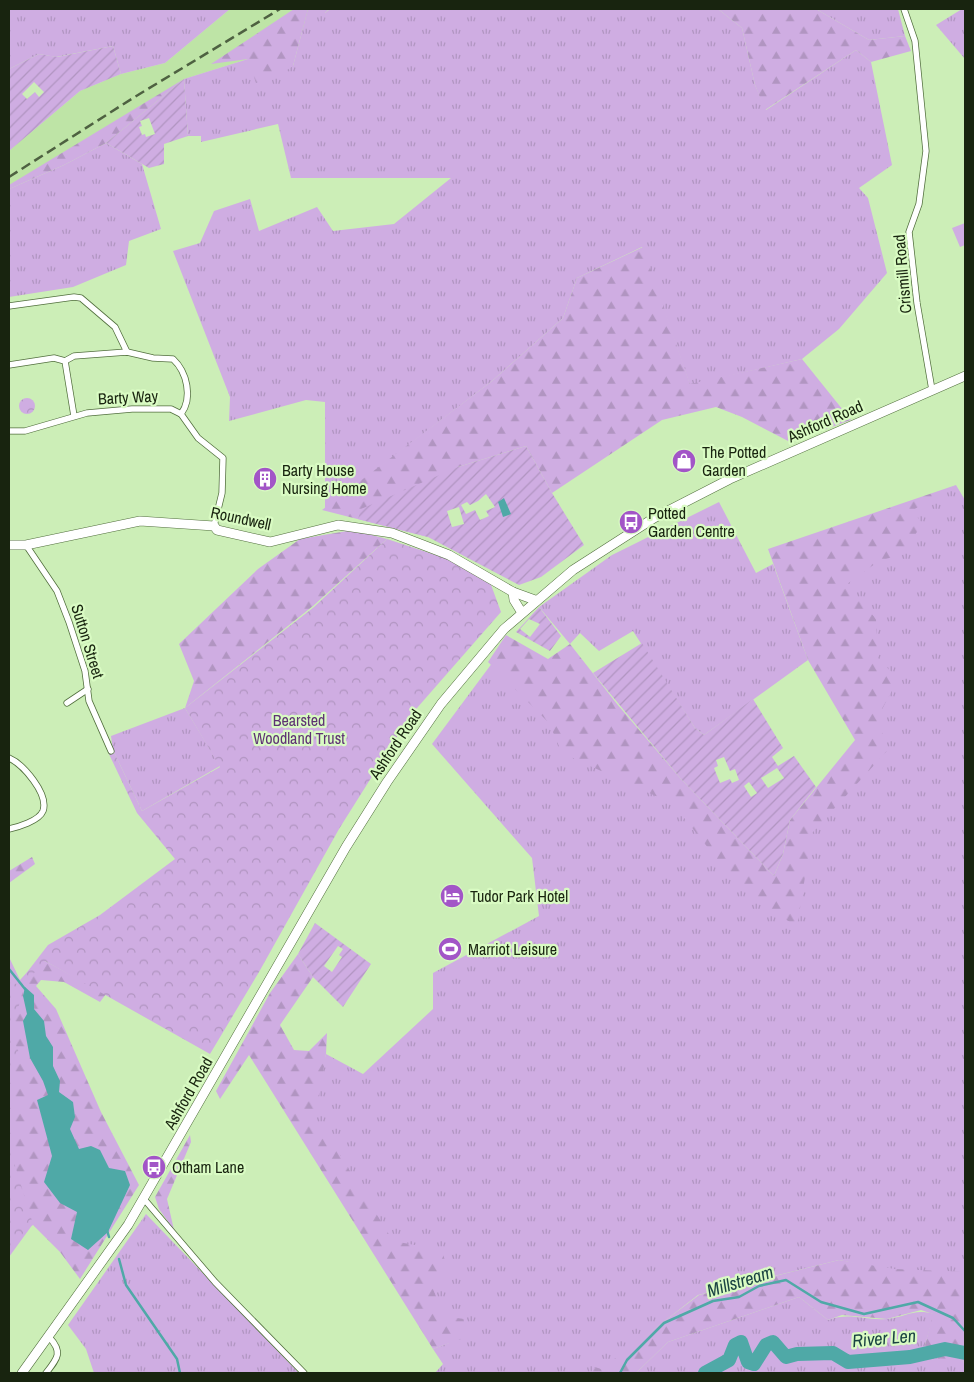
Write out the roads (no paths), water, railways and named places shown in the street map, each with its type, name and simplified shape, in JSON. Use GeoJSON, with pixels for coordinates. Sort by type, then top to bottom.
{"type":"FeatureCollection","features":[{"type":"Feature","properties":{"kind":"main road","name":"Ashford Road"},"geometry":{"type":"LineString","coordinates":[[22,1373],[118,1242],[346,847],[387,782],[459,681],[498,636],[535,600],[607,546],[680,504],[730,479],[965,376]]}},
{"type":"Feature","properties":{"kind":"main road","name":"Roundwell"},"geometry":{"type":"LineString","coordinates":[[9,545],[26,545],[140,521],[214,526],[217,530],[270,542],[338,525],[392,532],[449,555],[512,592],[535,600]]}},
{"type":"Feature","properties":{"kind":"main road"},"geometry":{"type":"LineString","coordinates":[[512,592],[514,600],[522,613]]}},
{"type":"Feature","properties":{"kind":"street","name":"Crismill Road"},"geometry":{"type":"LineString","coordinates":[[904,9],[915,41],[926,151],[919,204],[909,232],[917,303],[932,390]]}},
{"type":"Feature","properties":{"kind":"street"},"geometry":{"type":"LineString","coordinates":[[9,306],[74,297],[80,298],[115,327],[128,352]]}},
{"type":"Feature","properties":{"kind":"street"},"geometry":{"type":"LineString","coordinates":[[9,365],[54,358],[65,361],[74,356],[128,352],[153,358],[169,358],[177,363],[189,397],[182,414],[198,438],[223,458],[222,493],[214,526]]}},
{"type":"Feature","properties":{"kind":"street"},"geometry":{"type":"LineString","coordinates":[[65,361],[74,416]]}},
{"type":"Feature","properties":{"kind":"street","name":"Barty Way"},"geometry":{"type":"LineString","coordinates":[[9,431],[25,431],[74,416],[154,408],[171,409],[182,414]]}},
{"type":"Feature","properties":{"kind":"street","name":"Sutton Street"},"geometry":{"type":"LineString","coordinates":[[26,545],[42,565],[57,591],[70,622],[88,689],[89,701],[111,751]]}},
{"type":"Feature","properties":{"kind":"street"},"geometry":{"type":"LineString","coordinates":[[67,703],[88,689]]}},
{"type":"Feature","properties":{"kind":"street"},"geometry":{"type":"LineString","coordinates":[[9,758],[23,766],[34,782],[42,799],[43,810],[38,818],[9,829]]}},
{"type":"Feature","properties":{"kind":"street"},"geometry":{"type":"LineString","coordinates":[[144,1199],[215,1282],[304,1373]]}},
{"type":"Feature","properties":{"kind":"street"},"geometry":{"type":"LineString","coordinates":[[46,1373],[54,1364],[58,1352],[58,1347],[49,1338]]}},
{"type":"Feature","properties":{"kind":"water"},"geometry":{"type":"Polygon","coordinates":[[[504,498],[511,514],[503,517],[498,502],[504,498]]]}},
{"type":"Feature","properties":{"kind":"water"},"geometry":{"type":"Polygon","coordinates":[[[25,987],[34,995],[34,1009],[44,1021],[46,1036],[53,1047],[53,1066],[60,1081],[59,1092],[73,1102],[75,1117],[70,1129],[79,1149],[91,1146],[100,1150],[109,1168],[125,1171],[130,1185],[108,1232],[88,1250],[71,1239],[77,1212],[60,1203],[44,1182],[52,1156],[37,1100],[48,1095],[43,1081],[30,1058],[23,1021],[27,1014],[23,996],[25,987]]]}},
{"type":"Feature","properties":{"kind":"waterway"},"geometry":{"type":"LineString","coordinates":[[9,969],[25,989]]}},
{"type":"Feature","properties":{"kind":"waterway"},"geometry":{"type":"LineString","coordinates":[[107,1230],[109,1237]]}},
{"type":"Feature","properties":{"kind":"waterway"},"geometry":{"type":"LineString","coordinates":[[119,1259],[126,1285],[177,1359],[180,1373]]}},
{"type":"Feature","properties":{"kind":"waterway","name":"Millstream"},"geometry":{"type":"LineString","coordinates":[[620,1373],[627,1360],[664,1323],[713,1301],[739,1297],[759,1286],[786,1280],[821,1302],[864,1314],[918,1302],[953,1318],[965,1331]]}},
{"type":"Feature","properties":{"kind":"waterway","name":"River Len"},"geometry":{"type":"LineString","coordinates":[[705,1373],[729,1360],[735,1345],[741,1342],[748,1362],[754,1364],[766,1345],[773,1342],[786,1357],[797,1354],[833,1353],[848,1362],[910,1357],[945,1349],[965,1353]]}},
{"type":"Feature","properties":{"kind":"railway"},"geometry":{"type":"LineString","coordinates":[[9,177],[133,98],[280,9]]}},
{"type":"Feature","properties":{"kind":"place","name":"The Potted Garden"},"geometry":{"type":"Point","coordinates":[684,461]}},
{"type":"Feature","properties":{"kind":"place","name":"Barty House Nursing Home"},"geometry":{"type":"Point","coordinates":[265,479]}},
{"type":"Feature","properties":{"kind":"place","name":"Potted Garden Centre"},"geometry":{"type":"Point","coordinates":[631,522]}},
{"type":"Feature","properties":{"kind":"place","name":"Tudor Park Hotel"},"geometry":{"type":"Point","coordinates":[452,896]}},
{"type":"Feature","properties":{"kind":"place","name":"Marriot Leisure"},"geometry":{"type":"Point","coordinates":[450,949]}},
{"type":"Feature","properties":{"kind":"place","name":"Otham Lane"},"geometry":{"type":"Point","coordinates":[154,1167]}},
{"type":"Feature","properties":{"kind":"park label","name":"Bearsted Woodland Trust"},"geometry":{"type":"Point","coordinates":[299,729]}}]}
